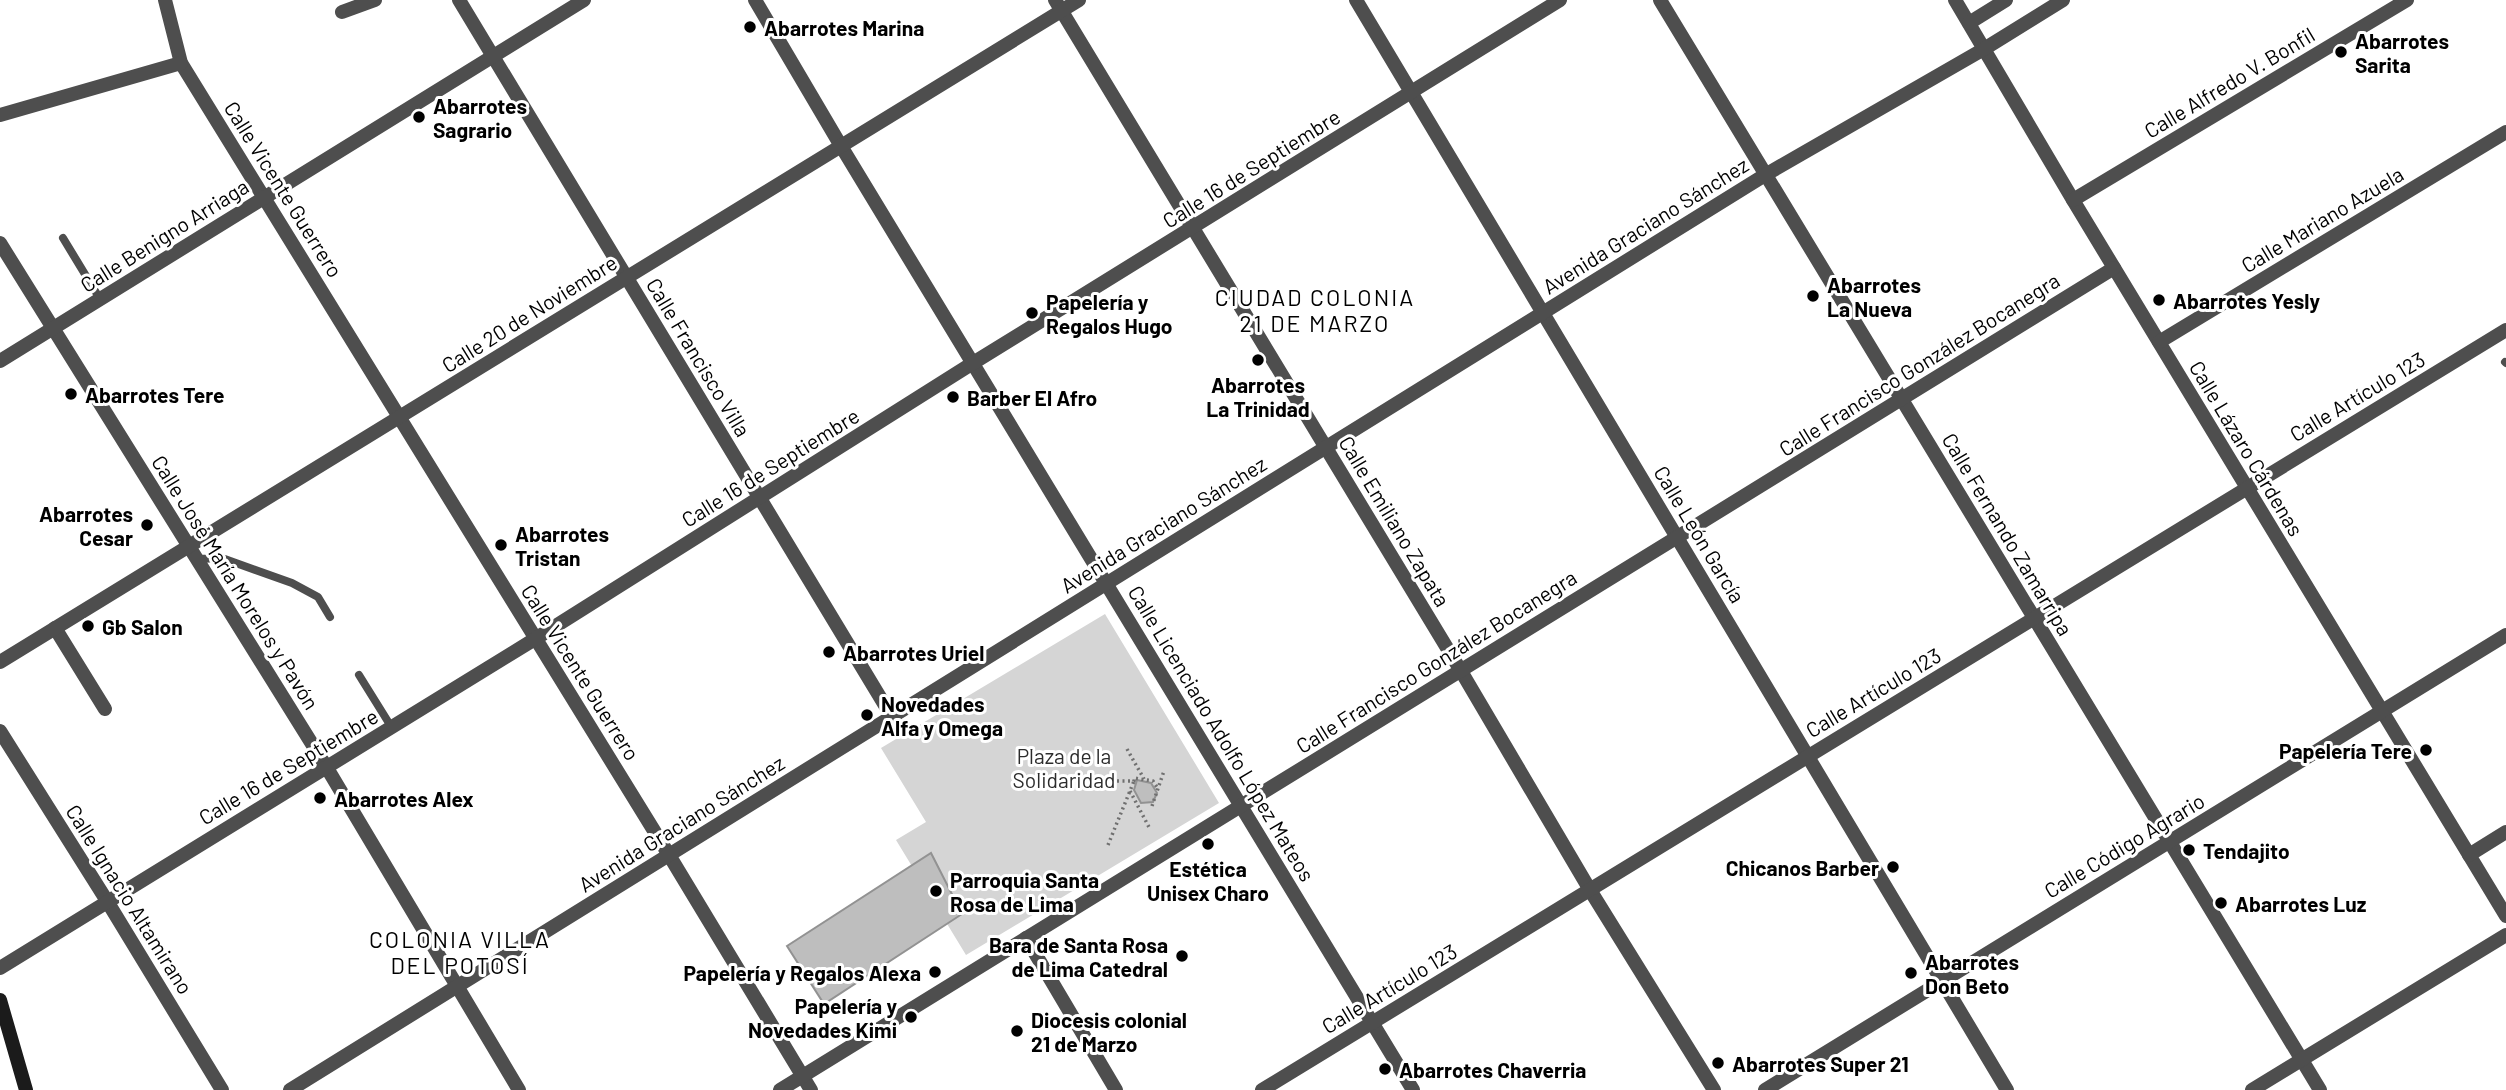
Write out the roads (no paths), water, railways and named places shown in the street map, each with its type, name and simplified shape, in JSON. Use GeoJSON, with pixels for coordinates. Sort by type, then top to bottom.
{"type":"FeatureCollection","features":[{"type":"Feature","properties":{"kind":"main road"},"geometry":{"type":"LineString","coordinates":[[0,1000],[26,1090]]}},
{"type":"Feature","properties":{"kind":"street","name":"Calle Vicente Guerrero"},"geometry":{"type":"LineString","coordinates":[[165,0],[181,63],[811,1090]]}},
{"type":"Feature","properties":{"kind":"street"},"geometry":{"type":"LineString","coordinates":[[342,12],[376,0]]}},
{"type":"Feature","properties":{"kind":"street","name":"Calle Francisco Villa"},"geometry":{"type":"LineString","coordinates":[[459,0],[892,717]]}},
{"type":"Feature","properties":{"kind":"street","name":"Calle Benigno Arriaga"},"geometry":{"type":"LineString","coordinates":[[0,361],[584,0]]}},
{"type":"Feature","properties":{"kind":"street","name":"Calle Licenciado Adolfo López Mateos"},"geometry":{"type":"LineString","coordinates":[[755,0],[1413,1090]]}},
{"type":"Feature","properties":{"kind":"street","name":"Calle 20 de Noviembre"},"geometry":{"type":"LineString","coordinates":[[0,662],[841,146],[1058,5],[1079,0]]}},
{"type":"Feature","properties":{"kind":"street","name":"Calle León García"},"geometry":{"type":"LineString","coordinates":[[1356,0],[2007,1090]]}},
{"type":"Feature","properties":{"kind":"street","name":"Calle 16 de Septiembre"},"geometry":{"type":"LineString","coordinates":[[0,968],[392,728],[973,363],[1560,0]]}},
{"type":"Feature","properties":{"kind":"street","name":"Calle Fernando Zamarripa"},"geometry":{"type":"LineString","coordinates":[[1660,0],[2320,1090]]}},
{"type":"Feature","properties":{"kind":"street","name":"Calle Lázaro Cárdenas"},"geometry":{"type":"LineString","coordinates":[[1955,0],[2506,916]]}},
{"type":"Feature","properties":{"kind":"street"},"geometry":{"type":"LineString","coordinates":[[1969,23],[2006,0]]}},
{"type":"Feature","properties":{"kind":"street","name":"Avenida Graciano Sánchez"},"geometry":{"type":"LineString","coordinates":[[289,1090],[1765,175],[1984,49],[2063,0]]}},
{"type":"Feature","properties":{"kind":"street","name":"Calle Alfredo V. Bonfil"},"geometry":{"type":"LineString","coordinates":[[2073,200],[2407,0]]}},
{"type":"Feature","properties":{"kind":"street","name":"Calle Emiliano Zapata"},"geometry":{"type":"LineString","coordinates":[[1058,5],[1461,671],[1590,890],[1714,1090]]}},
{"type":"Feature","properties":{"kind":"street"},"geometry":{"type":"LineString","coordinates":[[0,115],[181,63]]}},
{"type":"Feature","properties":{"kind":"street","name":"Calle Mariano Azuela"},"geometry":{"type":"LineString","coordinates":[[2159,342],[2506,132]]}},
{"type":"Feature","properties":{"kind":"street","name":"Calle José María Morelos y Pavón"},"geometry":{"type":"LineString","coordinates":[[0,243],[327,768],[519,1090]]}},
{"type":"Feature","properties":{"kind":"street","name":"Calle Francisco González Bocanegra"},"geometry":{"type":"LineString","coordinates":[[780,1090],[2114,268]]}},
{"type":"Feature","properties":{"kind":"street","name":"Calle Artículo 123"},"geometry":{"type":"LineString","coordinates":[[1262,1090],[2506,330]]}},
{"type":"Feature","properties":{"kind":"street"},"geometry":{"type":"LineString","coordinates":[[55,628],[105,709]]}},
{"type":"Feature","properties":{"kind":"street","name":"Calle Código Agrario"},"geometry":{"type":"LineString","coordinates":[[1765,1090],[2506,635]]}},
{"type":"Feature","properties":{"kind":"street","name":"Calle Ignacio Altamirano"},"geometry":{"type":"LineString","coordinates":[[0,731],[222,1090]]}},
{"type":"Feature","properties":{"kind":"street"},"geometry":{"type":"LineString","coordinates":[[2469,855],[2506,832]]}},
{"type":"Feature","properties":{"kind":"street"},"geometry":{"type":"LineString","coordinates":[[2252,1090],[2506,935]]}},
{"type":"Feature","properties":{"kind":"street"},"geometry":{"type":"LineString","coordinates":[[1026,938],[1116,1090]]}},
{"type":"Feature","properties":{"kind":"lane"},"geometry":{"type":"LineString","coordinates":[[63,238],[100,299]]}},
{"type":"Feature","properties":{"kind":"lane"},"geometry":{"type":"LineString","coordinates":[[198,559],[222,558],[292,583],[318,597],[330,617]]}},
{"type":"Feature","properties":{"kind":"lane"},"geometry":{"type":"LineString","coordinates":[[359,675],[392,728]]}},
{"type":"Feature","properties":{"kind":"place","name":"Abarrotes Marina"},"geometry":{"type":"Point","coordinates":[750,27]}},
{"type":"Feature","properties":{"kind":"place","name":"Abarrotes Sarita"},"geometry":{"type":"Point","coordinates":[2341,52]}},
{"type":"Feature","properties":{"kind":"place","name":"Abarrotes Sagrario"},"geometry":{"type":"Point","coordinates":[419,117]}},
{"type":"Feature","properties":{"kind":"place","name":"Abarrotes La Nueva"},"geometry":{"type":"Point","coordinates":[1813,296]}},
{"type":"Feature","properties":{"kind":"place","name":"Abarrotes Yesly"},"geometry":{"type":"Point","coordinates":[2159,300]}},
{"type":"Feature","properties":{"kind":"place","name":"Papelería y Regalos Hugo"},"geometry":{"type":"Point","coordinates":[1032,313]}},
{"type":"Feature","properties":{"kind":"place","name":"Abarrotes La Trinidad"},"geometry":{"type":"Point","coordinates":[1258,360]}},
{"type":"Feature","properties":{"kind":"place","name":"Abarrotes Tere"},"geometry":{"type":"Point","coordinates":[71,394]}},
{"type":"Feature","properties":{"kind":"place","name":"Barber El Afro"},"geometry":{"type":"Point","coordinates":[953,397]}},
{"type":"Feature","properties":{"kind":"place","name":"Abarrotes Cesar"},"geometry":{"type":"Point","coordinates":[147,525]}},
{"type":"Feature","properties":{"kind":"place","name":"Abarrotes Tristan"},"geometry":{"type":"Point","coordinates":[501,545]}},
{"type":"Feature","properties":{"kind":"place","name":"Gb Salon"},"geometry":{"type":"Point","coordinates":[88,626]}},
{"type":"Feature","properties":{"kind":"place","name":"Abarrotes Uriel"},"geometry":{"type":"Point","coordinates":[829,652]}},
{"type":"Feature","properties":{"kind":"place","name":"Novedades Alfa y Omega"},"geometry":{"type":"Point","coordinates":[867,715]}},
{"type":"Feature","properties":{"kind":"place","name":"Papelería Tere"},"geometry":{"type":"Point","coordinates":[2426,750]}},
{"type":"Feature","properties":{"kind":"place","name":"Abarrotes Alex"},"geometry":{"type":"Point","coordinates":[320,798]}},
{"type":"Feature","properties":{"kind":"place","name":"Estética Unisex Charo"},"geometry":{"type":"Point","coordinates":[1208,844]}},
{"type":"Feature","properties":{"kind":"place","name":"Tendajito"},"geometry":{"type":"Point","coordinates":[2189,850]}},
{"type":"Feature","properties":{"kind":"place","name":"Chicanos Barber"},"geometry":{"type":"Point","coordinates":[1893,867]}},
{"type":"Feature","properties":{"kind":"place","name":"Parroquia Santa Rosa de Lima"},"geometry":{"type":"Point","coordinates":[936,891]}},
{"type":"Feature","properties":{"kind":"place","name":"Abarrotes Luz"},"geometry":{"type":"Point","coordinates":[2221,903]}},
{"type":"Feature","properties":{"kind":"place","name":"Bara de Santa Rosa de Lima Catedral"},"geometry":{"type":"Point","coordinates":[1182,956]}},
{"type":"Feature","properties":{"kind":"place","name":"Papelería y Regalos Alexa"},"geometry":{"type":"Point","coordinates":[935,972]}},
{"type":"Feature","properties":{"kind":"place","name":"Abarrotes Don Beto"},"geometry":{"type":"Point","coordinates":[1911,973]}},
{"type":"Feature","properties":{"kind":"place","name":"Papelería y Novedades Kimi"},"geometry":{"type":"Point","coordinates":[911,1017]}},
{"type":"Feature","properties":{"kind":"place","name":"Diocesis colonial 21 de Marzo"},"geometry":{"type":"Point","coordinates":[1017,1031]}},
{"type":"Feature","properties":{"kind":"place","name":"Abarrotes Super 21"},"geometry":{"type":"Point","coordinates":[1718,1063]}},
{"type":"Feature","properties":{"kind":"place","name":"Abarrotes Chaverria"},"geometry":{"type":"Point","coordinates":[1385,1069]}},
{"type":"Feature","properties":{"kind":"district","name":"CIUDAD COLONIA 21 DE MARZO"},"geometry":{"type":"Point","coordinates":[1315,310]}},
{"type":"Feature","properties":{"kind":"district","name":"COLONIA VILLA DEL POTOSÍ"},"geometry":{"type":"Point","coordinates":[460,952]}},
{"type":"Feature","properties":{"kind":"park label","name":"Plaza de la Solidaridad"},"geometry":{"type":"Point","coordinates":[1064,767]}}]}
